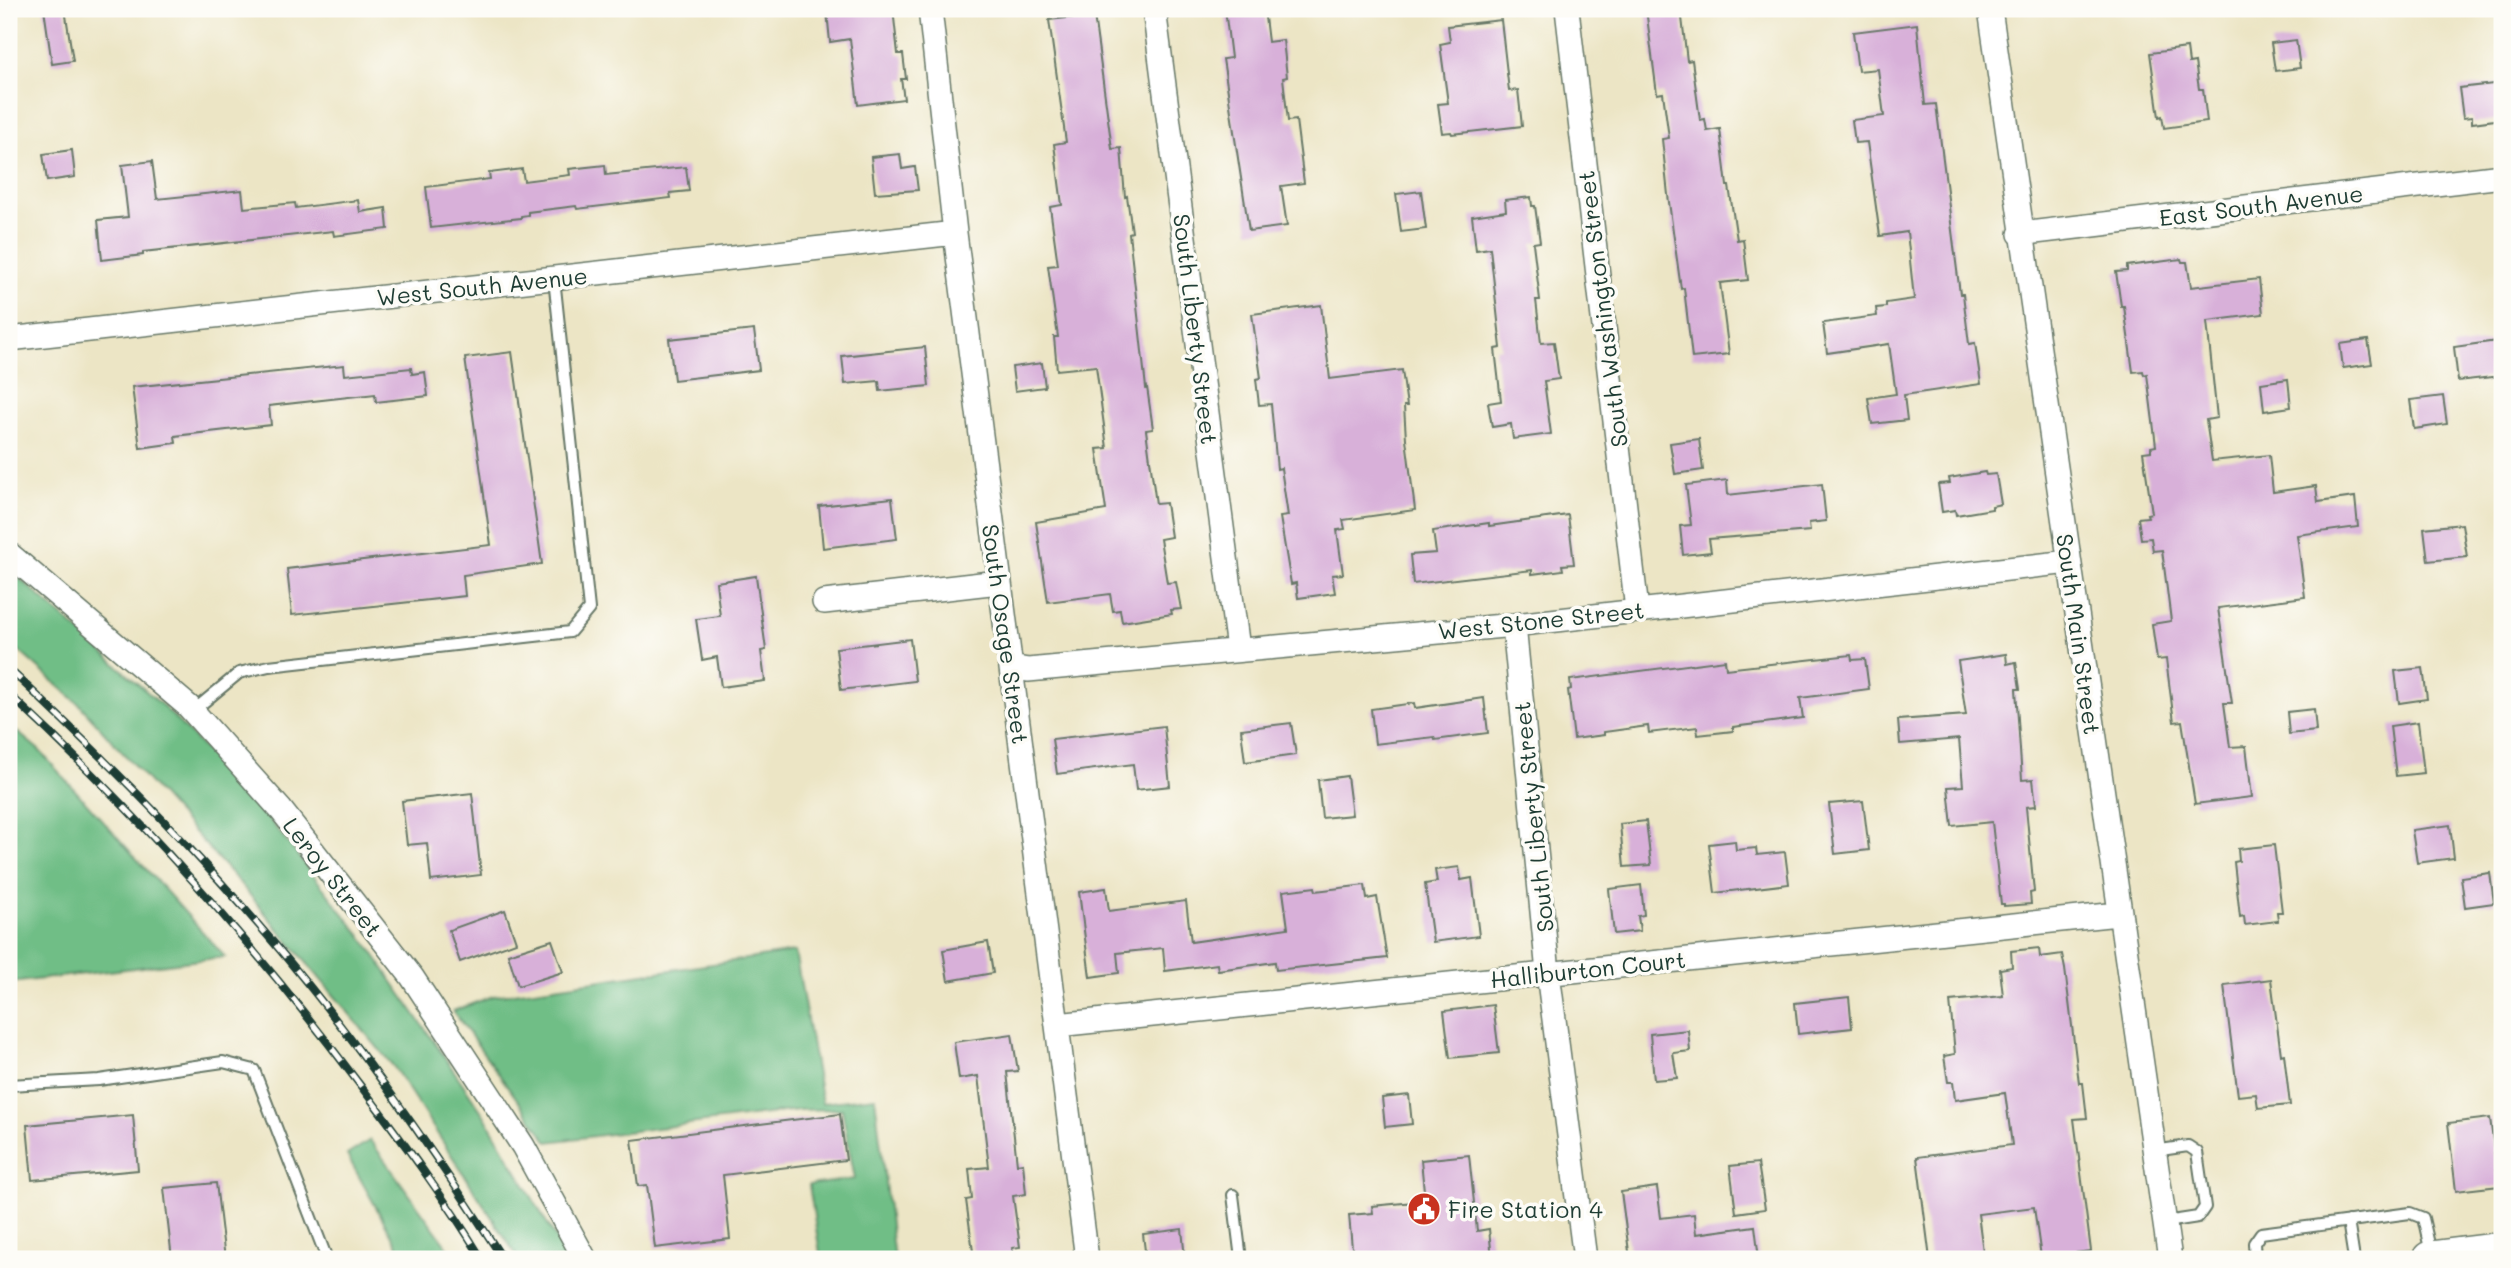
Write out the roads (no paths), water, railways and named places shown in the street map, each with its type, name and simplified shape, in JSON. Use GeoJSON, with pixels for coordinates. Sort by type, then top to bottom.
{"type":"FeatureCollection","features":[{"type":"Feature","properties":{"kind":"main road"},"geometry":{"type":"LineString","coordinates":[[2431,1259],[2502,1250]]}},
{"type":"Feature","properties":{"kind":"street","name":"South Osage Street"},"geometry":{"type":"LineString","coordinates":[[930,9],[955,233],[1087,1259]]}},
{"type":"Feature","properties":{"kind":"street","name":"South Liberty Street"},"geometry":{"type":"LineString","coordinates":[[1154,9],[1238,649]]}},
{"type":"Feature","properties":{"kind":"street","name":"South Washington Street"},"geometry":{"type":"LineString","coordinates":[[1567,9],[1637,610]]}},
{"type":"Feature","properties":{"kind":"street","name":"South Main Street"},"geometry":{"type":"LineString","coordinates":[[1990,9],[2118,914],[2170,1259]]}},
{"type":"Feature","properties":{"kind":"street","name":"East South Avenue"},"geometry":{"type":"LineString","coordinates":[[2020,233],[2502,176]]}},
{"type":"Feature","properties":{"kind":"street","name":"West South Avenue"},"geometry":{"type":"LineString","coordinates":[[9,339],[955,233]]}},
{"type":"Feature","properties":{"kind":"street","name":"Leroy Street"},"geometry":{"type":"LineString","coordinates":[[9,555],[193,712],[281,810],[412,977],[523,1146],[585,1259]]}},
{"type":"Feature","properties":{"kind":"street","name":"West Stone Street"},"geometry":{"type":"LineString","coordinates":[[1011,667],[1028,670],[1514,625],[2070,562]]}},
{"type":"Feature","properties":{"kind":"street"},"geometry":{"type":"LineString","coordinates":[[824,602],[999,582]]}},
{"type":"Feature","properties":{"kind":"street","name":"South Liberty Street"},"geometry":{"type":"LineString","coordinates":[[1514,625],[1548,974],[1585,1259]]}},
{"type":"Feature","properties":{"kind":"street","name":"Halliburton Court"},"geometry":{"type":"LineString","coordinates":[[1057,1024],[2118,914]]}},
{"type":"Feature","properties":{"kind":"lane"},"geometry":{"type":"LineString","coordinates":[[193,712],[239,673],[269,666],[570,632],[589,609],[554,278]]}},
{"type":"Feature","properties":{"kind":"lane"},"geometry":{"type":"LineString","coordinates":[[9,1085],[99,1080],[223,1062],[254,1070],[327,1259]]}},
{"type":"Feature","properties":{"kind":"lane"},"geometry":{"type":"LineString","coordinates":[[2154,1151],[2188,1146],[2197,1152],[2205,1208],[2198,1217],[2166,1222]]}},
{"type":"Feature","properties":{"kind":"lane"},"geometry":{"type":"LineString","coordinates":[[1233,1195],[1241,1259]]}},
{"type":"Feature","properties":{"kind":"lane"},"geometry":{"type":"LineString","coordinates":[[2255,1259],[2254,1243],[2261,1233],[2410,1213],[2423,1218],[2431,1259]]}},
{"type":"Feature","properties":{"kind":"lane"},"geometry":{"type":"LineString","coordinates":[[2348,1221],[2354,1259]]}},
{"type":"Feature","properties":{"kind":"railway"},"geometry":{"type":"LineString","coordinates":[[9,669],[166,823],[276,945],[386,1087],[503,1259]]}},
{"type":"Feature","properties":{"kind":"railway"},"geometry":{"type":"LineString","coordinates":[[9,694],[104,786],[237,931],[376,1106],[482,1259]]}},
{"type":"Feature","properties":{"kind":"place","name":"Fire Station 4"},"geometry":{"type":"Point","coordinates":[1424,1209]}}]}
